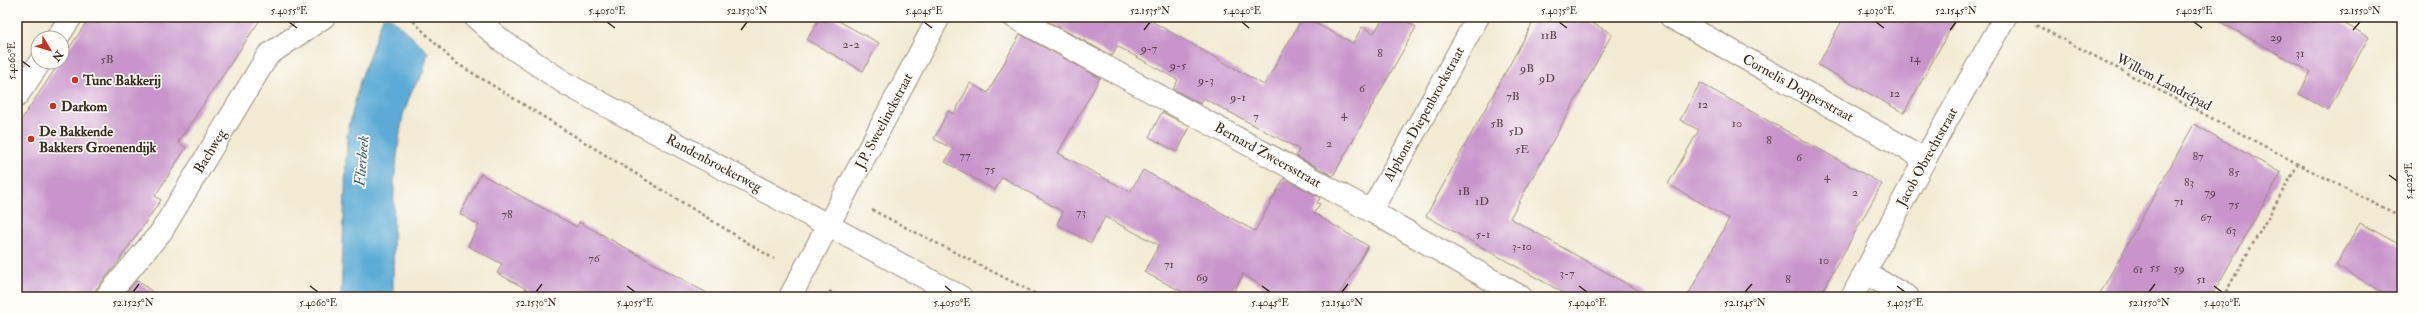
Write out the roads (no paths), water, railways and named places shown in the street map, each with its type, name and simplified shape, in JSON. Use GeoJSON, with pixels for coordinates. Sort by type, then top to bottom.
{"type":"FeatureCollection","features":[{"type":"Feature","properties":{"kind":"street"},"geometry":{"type":"LineString","coordinates":[[62,30],[71,17]]}},
{"type":"Feature","properties":{"kind":"street","name":"Bachweg"},"geometry":{"type":"LineString","coordinates":[[106,297],[160,232],[268,55],[324,17]]}},
{"type":"Feature","properties":{"kind":"street","name":"Randenbroekerweg"},"geometry":{"type":"LineString","coordinates":[[475,17],[502,41],[568,85],[829,224],[961,297]]}},
{"type":"Feature","properties":{"kind":"street","name":"J.P. Sweelinckstraat"},"geometry":{"type":"LineString","coordinates":[[790,297],[939,17]]}},
{"type":"Feature","properties":{"kind":"street","name":"Bernard Zweersstraat"},"geometry":{"type":"LineString","coordinates":[[1014,17],[1371,211],[1521,297]]}},
{"type":"Feature","properties":{"kind":"street","name":"Alphons Diepenbrockstraat"},"geometry":{"type":"LineString","coordinates":[[1371,211],[1478,17]]}},
{"type":"Feature","properties":{"kind":"street","name":"Cornelis Dopperstraat"},"geometry":{"type":"LineString","coordinates":[[1671,17],[1926,159]]}},
{"type":"Feature","properties":{"kind":"street","name":"Jacob Obrechtstraat"},"geometry":{"type":"LineString","coordinates":[[1852,297],[2004,17]]}},
{"type":"Feature","properties":{"kind":"street"},"geometry":{"type":"LineString","coordinates":[[17,96],[35,70]]}},
{"type":"Feature","properties":{"kind":"street"},"geometry":{"type":"LineString","coordinates":[[1865,273],[1908,297]]}},
{"type":"Feature","properties":{"kind":"water","name":"Flierbeek"},"geometry":{"type":"Polygon","coordinates":[[[383,17],[390,17],[428,52],[423,73],[412,90],[403,115],[399,140],[394,182],[393,297],[341,297],[347,135],[360,81],[383,17]]]}},
{"type":"Feature","properties":{"kind":"place","name":"Tunc Bakkerij"},"geometry":{"type":"Point","coordinates":[75,80]}},
{"type":"Feature","properties":{"kind":"place","name":"Darkom"},"geometry":{"type":"Point","coordinates":[53,106]}},
{"type":"Feature","properties":{"kind":"place","name":"De Bakkende Bakkers Groenendijk"},"geometry":{"type":"Point","coordinates":[31,139]}}]}
